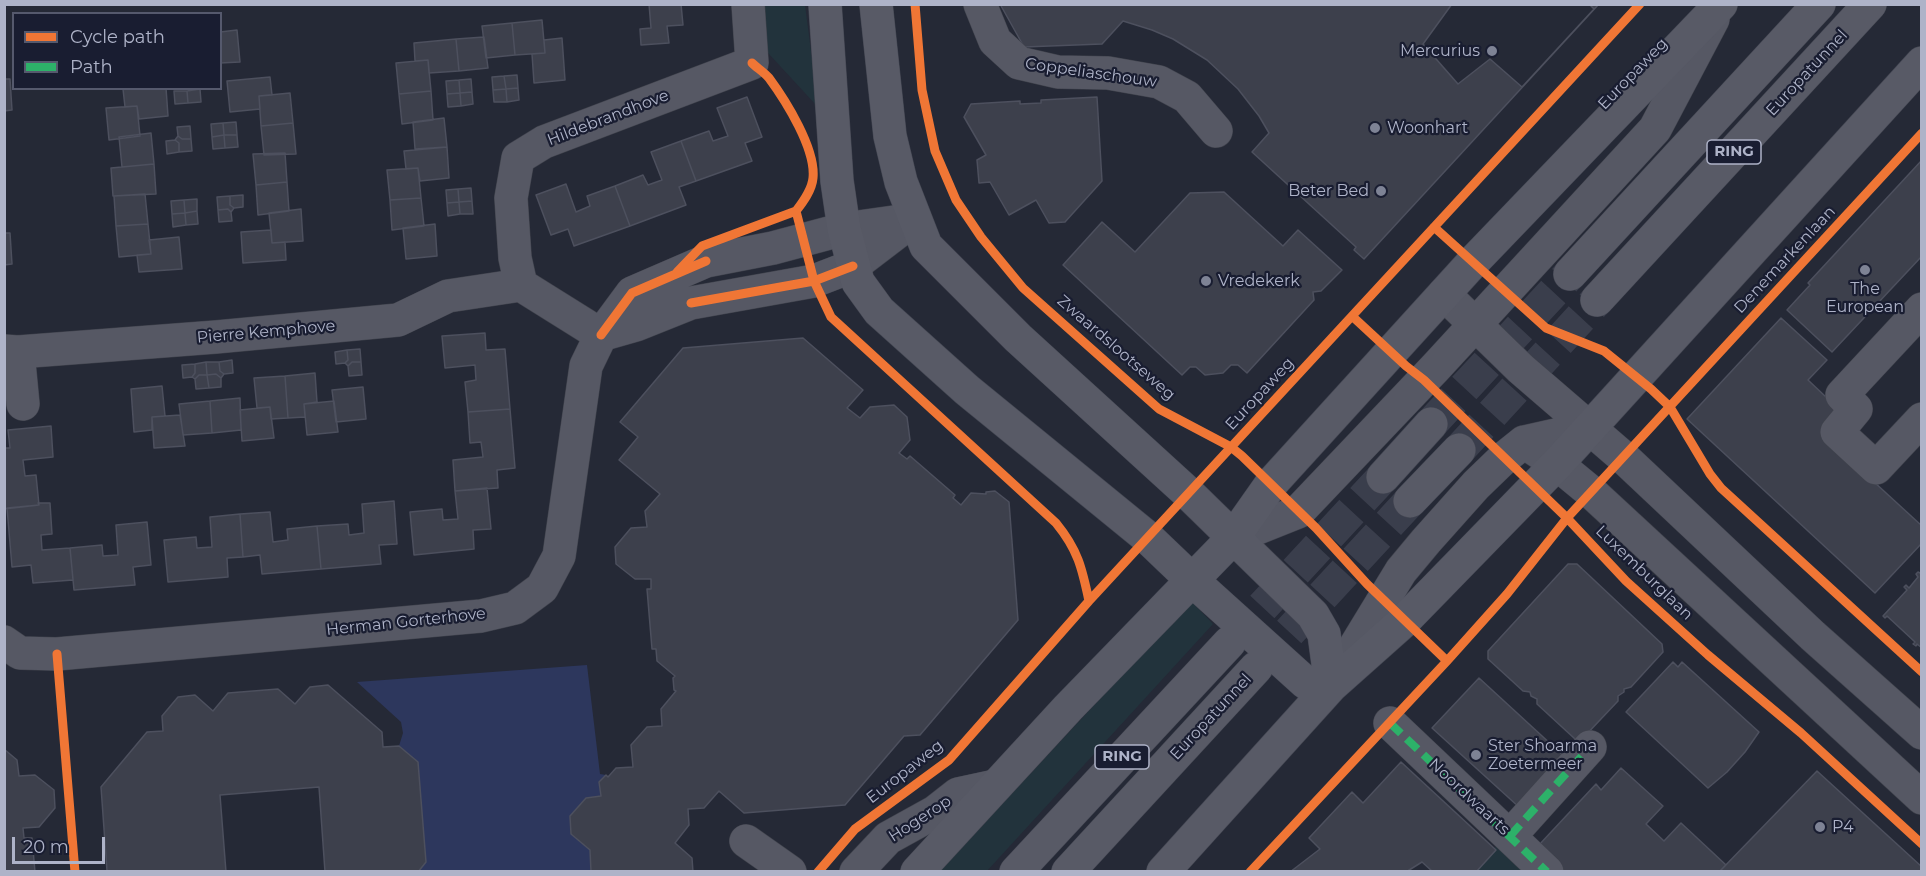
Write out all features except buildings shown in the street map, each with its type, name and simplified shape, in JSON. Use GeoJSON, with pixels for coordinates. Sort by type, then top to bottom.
{"type":"FeatureCollection","features":[{"type":"Feature","properties":{"kind":"main road"},"geometry":{"type":"LineString","coordinates":[[825,4],[837,181],[844,229],[858,282],[879,311],[967,390],[1148,537],[1306,683],[1331,686]]}},
{"type":"Feature","properties":{"kind":"main road"},"geometry":{"type":"LineString","coordinates":[[876,4],[890,136],[901,182],[926,246],[1018,338],[1188,493],[1313,615],[1324,634],[1331,686]]}},
{"type":"Feature","properties":{"kind":"main road","name":"RING"},"geometry":{"type":"LineString","coordinates":[[1570,274],[1819,4]]}},
{"type":"Feature","properties":{"kind":"main road","name":"Europatunnel"},"geometry":{"type":"LineString","coordinates":[[1597,300],[1870,4]]}},
{"type":"Feature","properties":{"kind":"main road","name":"Europaweg"},"geometry":{"type":"LineString","coordinates":[[917,872],[1143,628],[1193,581],[1233,538],[1271,484],[1444,294],[1720,5]]}},
{"type":"Feature","properties":{"kind":"main road"},"geometry":{"type":"LineString","coordinates":[[1163,872],[1331,686],[1404,621],[1591,428],[1922,63]]}},
{"type":"Feature","properties":{"kind":"main road"},"geometry":{"type":"LineString","coordinates":[[1383,477],[1431,424]]}},
{"type":"Feature","properties":{"kind":"main road"},"geometry":{"type":"LineString","coordinates":[[1410,501],[1459,450]]}},
{"type":"Feature","properties":{"kind":"main road","name":"RING"},"geometry":{"type":"LineString","coordinates":[[1016,872],[1229,643]]}},
{"type":"Feature","properties":{"kind":"main road","name":"Europatunnel"},"geometry":{"type":"LineString","coordinates":[[1068,872],[1256,668]]}},
{"type":"Feature","properties":{"kind":"street","name":"Hildebrandhove"},"geometry":{"type":"LineString","coordinates":[[521,285],[515,258],[510,198],[518,158],[544,142],[752,63],[748,4]]}},
{"type":"Feature","properties":{"kind":"street"},"geometry":{"type":"LineString","coordinates":[[808,4],[829,75]]}},
{"type":"Feature","properties":{"kind":"street","name":"Coppeliaschouw"},"geometry":{"type":"LineString","coordinates":[[981,4],[995,41],[1019,63],[1058,72],[1108,73],[1159,82],[1187,97],[1216,131]]}},
{"type":"Feature","properties":{"kind":"street","name":"Europaweg"},"geometry":{"type":"LineString","coordinates":[[1233,538],[1298,512],[1436,367],[1655,129],[1720,5]]}},
{"type":"Feature","properties":{"kind":"street"},"geometry":{"type":"LineString","coordinates":[[521,285],[601,335],[636,325],[691,303],[814,281],[853,266],[915,219]]}},
{"type":"Feature","properties":{"kind":"street","name":"Herman Gorterhove"},"geometry":{"type":"LineString","coordinates":[[4,642],[20,652],[57,654],[480,616],[515,608],[542,588],[559,556],[586,366],[601,335],[632,293],[706,261],[773,248],[844,229],[915,219]]}},
{"type":"Feature","properties":{"kind":"street","name":"Pierre Kemphove"},"geometry":{"type":"LineString","coordinates":[[11,352],[216,337],[398,320],[448,297],[521,285]]}},
{"type":"Feature","properties":{"kind":"street"},"geometry":{"type":"LineString","coordinates":[[1444,294],[1521,369],[1591,428],[1813,636],[1922,733]]}},
{"type":"Feature","properties":{"kind":"street"},"geometry":{"type":"LineString","coordinates":[[1922,309],[1842,395],[1856,409],[1837,432],[1876,468],[1922,419]]}},
{"type":"Feature","properties":{"kind":"street"},"geometry":{"type":"LineString","coordinates":[[11,352],[23,404]]}},
{"type":"Feature","properties":{"kind":"street"},"geometry":{"type":"LineString","coordinates":[[1436,367],[1458,361],[1480,361],[1521,369]]}},
{"type":"Feature","properties":{"kind":"street"},"geometry":{"type":"LineString","coordinates":[[1331,686],[1401,571],[1476,485],[1524,442],[1591,428]]}},
{"type":"Feature","properties":{"kind":"street","name":"Luxemburglaan"},"geometry":{"type":"LineString","coordinates":[[1524,442],[1557,464],[1591,492],[1922,798]]}},
{"type":"Feature","properties":{"kind":"street","name":"Noordwaarts"},"geometry":{"type":"LineString","coordinates":[[1390,723],[1547,872]]}},
{"type":"Feature","properties":{"kind":"street"},"geometry":{"type":"LineString","coordinates":[[1510,836],[1590,747]]}},
{"type":"Feature","properties":{"kind":"street","name":"Hogerop"},"geometry":{"type":"LineString","coordinates":[[856,872],[888,838],[935,812],[958,794],[995,786]]}},
{"type":"Feature","properties":{"kind":"street"},"geometry":{"type":"LineString","coordinates":[[746,841],[790,872]]}},
{"type":"Feature","properties":{"kind":"shaded area"},"geometry":{"type":"Polygon","coordinates":[[[753,5],[805,5],[817,97],[816,105],[757,41],[753,5]]]}},
{"type":"Feature","properties":{"kind":"shaded area"},"geometry":{"type":"Polygon","coordinates":[[[1191,601],[1213,624],[987,871],[939,872],[1191,601]]]}},
{"type":"Feature","properties":{"kind":"shaded area"},"geometry":{"type":"Polygon","coordinates":[[[1510,836],[1550,872],[1463,872],[1510,836]]]}},
{"type":"Feature","properties":{"kind":"water"},"geometry":{"type":"Polygon","coordinates":[[[587,665],[600,774],[606,775],[599,782],[601,796],[586,798],[570,817],[571,834],[590,850],[591,871],[418,871],[418,762],[399,746],[403,733],[401,722],[357,682],[587,665]]]}},
{"type":"Feature","properties":{"kind":"tunnel"},"geometry":{"type":"LineString","coordinates":[[1431,424],[1570,274]]}},
{"type":"Feature","properties":{"kind":"tunnel"},"geometry":{"type":"LineString","coordinates":[[1459,450],[1597,300]]}},
{"type":"Feature","properties":{"kind":"tunnel"},"geometry":{"type":"LineString","coordinates":[[1229,643],[1383,477]]}},
{"type":"Feature","properties":{"kind":"tunnel"},"geometry":{"type":"LineString","coordinates":[[1256,668],[1410,501]]}},
{"type":"Feature","properties":{"kind":"marked path"},"geometry":{"type":"LineString","coordinates":[[1390,723],[1547,872]]}},
{"type":"Feature","properties":{"kind":"marked path"},"geometry":{"type":"LineString","coordinates":[[1510,836],[1590,747]]}},
{"type":"Feature","properties":{"kind":"cycle path","name":"Zwaardslootseweg"},"geometry":{"type":"LineString","coordinates":[[915,4],[922,90],[935,151],[956,200],[981,237],[1023,288],[1159,409],[1231,447],[1242,456],[1316,528],[1367,584],[1447,661]]}},
{"type":"Feature","properties":{"kind":"cycle path"},"geometry":{"type":"LineString","coordinates":[[818,872],[855,829],[949,760],[1089,601],[1640,4]]}},
{"type":"Feature","properties":{"kind":"cycle path"},"geometry":{"type":"LineString","coordinates":[[752,63],[769,78],[783,99],[810,153],[813,166],[811,187],[796,211],[814,281],[831,317],[1056,523],[1078,560],[1089,601]]}},
{"type":"Feature","properties":{"kind":"cycle path","name":"Denemarkenlaan"},"geometry":{"type":"LineString","coordinates":[[1250,872],[1447,661],[1507,594],[1567,518],[1922,133]]}},
{"type":"Feature","properties":{"kind":"cycle path"},"geometry":{"type":"LineString","coordinates":[[677,272],[702,246],[796,211]]}},
{"type":"Feature","properties":{"kind":"cycle path"},"geometry":{"type":"LineString","coordinates":[[1434,227],[1546,328],[1604,351],[1651,389],[1670,407],[1710,474],[1721,488],[1922,672]]}},
{"type":"Feature","properties":{"kind":"cycle path"},"geometry":{"type":"LineString","coordinates":[[601,335],[632,293],[706,261]]}},
{"type":"Feature","properties":{"kind":"cycle path"},"geometry":{"type":"LineString","coordinates":[[691,303],[814,281],[853,266]]}},
{"type":"Feature","properties":{"kind":"cycle path"},"geometry":{"type":"LineString","coordinates":[[1352,316],[1424,380],[1567,518],[1626,581],[1708,655],[1801,733],[1922,844]]}},
{"type":"Feature","properties":{"kind":"cycle path"},"geometry":{"type":"LineString","coordinates":[[57,654],[75,872]]}},
{"type":"Feature","properties":{"kind":"place","name":"Mercurius"},"geometry":{"type":"Point","coordinates":[1492,51]}},
{"type":"Feature","properties":{"kind":"place","name":"Woonhart"},"geometry":{"type":"Point","coordinates":[1375,128]}},
{"type":"Feature","properties":{"kind":"place","name":"Beter Bed"},"geometry":{"type":"Point","coordinates":[1381,191]}},
{"type":"Feature","properties":{"kind":"place","name":"The European"},"geometry":{"type":"Point","coordinates":[1865,270]}},
{"type":"Feature","properties":{"kind":"place","name":"Vredekerk"},"geometry":{"type":"Point","coordinates":[1206,281]}},
{"type":"Feature","properties":{"kind":"place","name":"Ster Shoarma Zoetermeer"},"geometry":{"type":"Point","coordinates":[1476,755]}},
{"type":"Feature","properties":{"kind":"place","name":"P4"},"geometry":{"type":"Point","coordinates":[1820,827]}}]}
